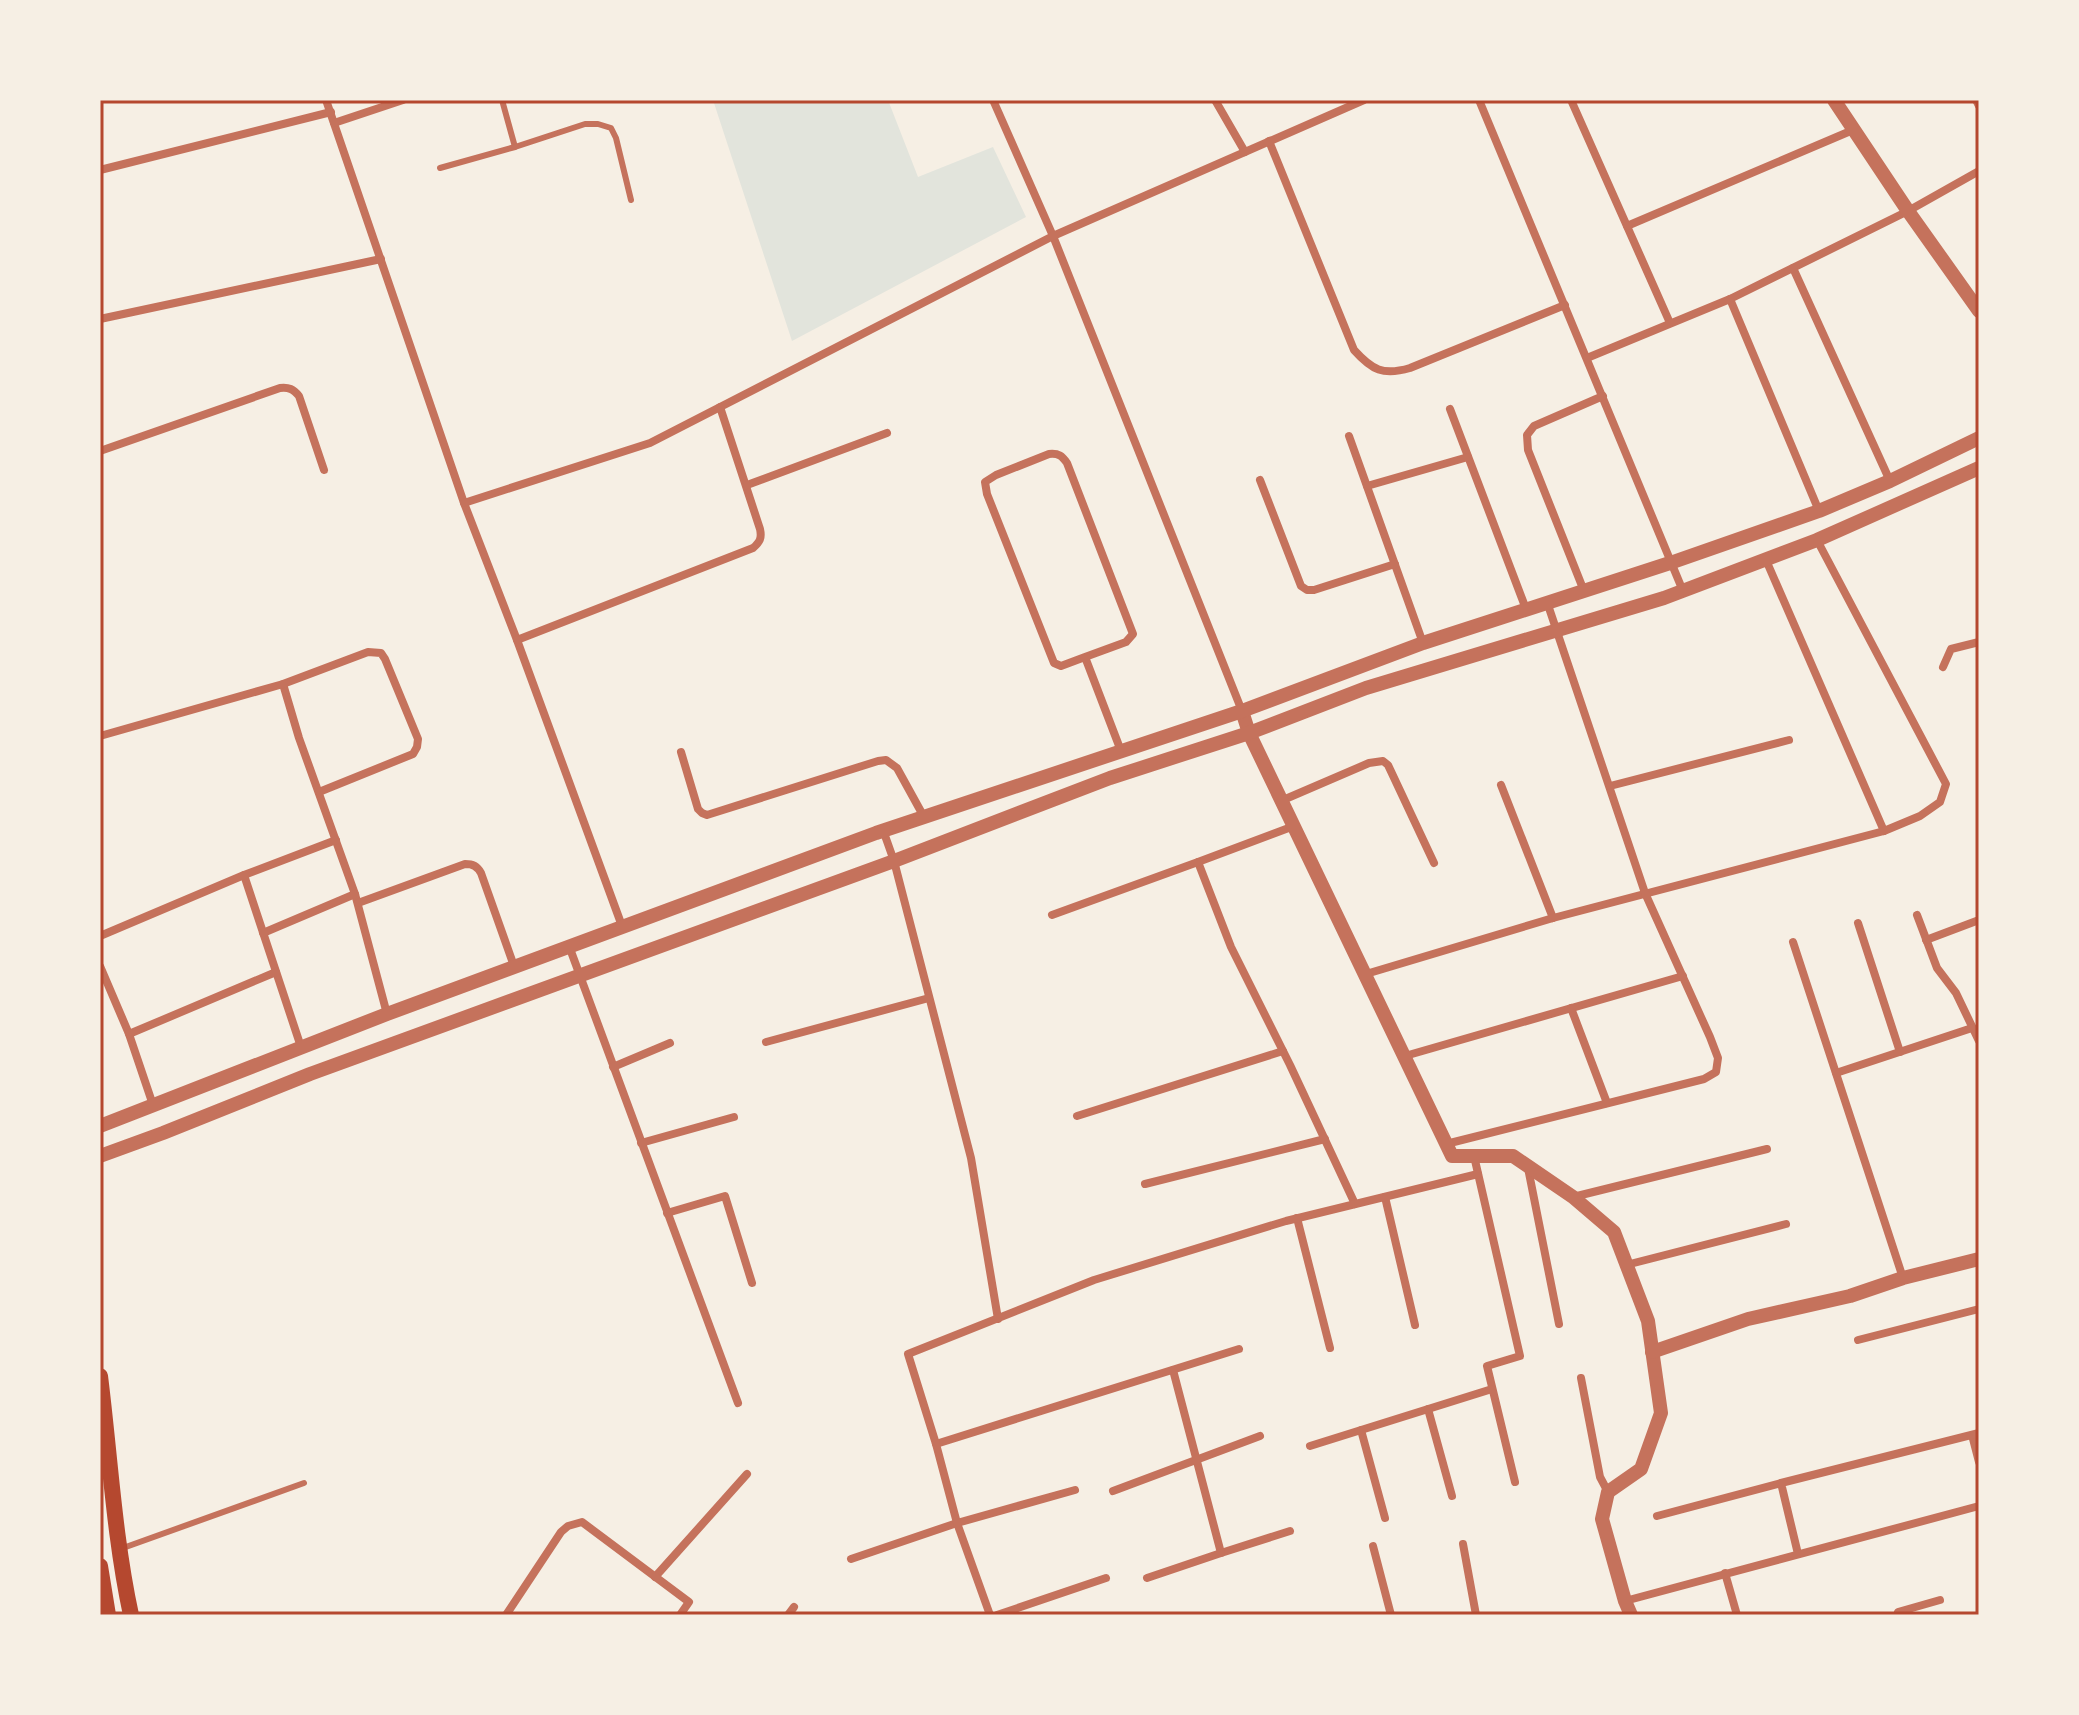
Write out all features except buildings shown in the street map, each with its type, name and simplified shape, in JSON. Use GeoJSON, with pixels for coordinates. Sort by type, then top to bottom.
{"type":"FeatureCollection","features":[{"type":"Feature","properties":{"kind":"main road"},"geometry":{"type":"LineString","coordinates":[[100,1376],[111,1487],[131,1615]]}},
{"type":"Feature","properties":{"kind":"main road"},"geometry":{"type":"LineString","coordinates":[[100,1566],[104,1607]]}},
{"type":"Feature","properties":{"kind":"street"},"geometry":{"type":"LineString","coordinates":[[326,100],[464,503],[622,926]]}},
{"type":"Feature","properties":{"kind":"street"},"geometry":{"type":"LineString","coordinates":[[334,123],[403,100]]}},
{"type":"Feature","properties":{"kind":"street"},"geometry":{"type":"LineString","coordinates":[[993,100],[1053,236],[1249,733],[1452,1156],[1513,1156],[1573,1197],[1614,1232],[1648,1321],[1661,1413],[1641,1469],[1608,1492]]}},
{"type":"Feature","properties":{"kind":"street"},"geometry":{"type":"LineString","coordinates":[[1215,100],[1245,152]]}},
{"type":"Feature","properties":{"kind":"street"},"geometry":{"type":"LineString","coordinates":[[464,503],[650,443],[1053,236],[1364,100]]}},
{"type":"Feature","properties":{"kind":"street"},"geometry":{"type":"LineString","coordinates":[[1479,100],[1683,591]]}},
{"type":"Feature","properties":{"kind":"street"},"geometry":{"type":"LineString","coordinates":[[1571,100],[1670,323]]}},
{"type":"Feature","properties":{"kind":"street"},"geometry":{"type":"LineString","coordinates":[[1834,100],[1979,311]]}},
{"type":"Feature","properties":{"kind":"street"},"geometry":{"type":"LineString","coordinates":[[1976,100],[1979,106]]}},
{"type":"Feature","properties":{"kind":"street"},"geometry":{"type":"LineString","coordinates":[[100,170],[331,112]]}},
{"type":"Feature","properties":{"kind":"street"},"geometry":{"type":"LineString","coordinates":[[1627,226],[1853,130]]}},
{"type":"Feature","properties":{"kind":"street"},"geometry":{"type":"LineString","coordinates":[[1269,141],[1354,350],[1378,370],[1393,372],[1410,368],[1565,305]]}},
{"type":"Feature","properties":{"kind":"street"},"geometry":{"type":"LineString","coordinates":[[1587,358],[1730,299],[1908,211],[1979,171]]}},
{"type":"Feature","properties":{"kind":"street"},"geometry":{"type":"LineString","coordinates":[[100,319],[381,259]]}},
{"type":"Feature","properties":{"kind":"street"},"geometry":{"type":"LineString","coordinates":[[1793,268],[1890,481]]}},
{"type":"Feature","properties":{"kind":"street"},"geometry":{"type":"LineString","coordinates":[[1730,299],[1819,511]]}},
{"type":"Feature","properties":{"kind":"street"},"geometry":{"type":"LineString","coordinates":[[100,451],[280,388],[288,388],[295,390],[299,396],[324,470]]}},
{"type":"Feature","properties":{"kind":"street"},"geometry":{"type":"LineString","coordinates":[[1584,591],[1528,450],[1527,435],[1534,426],[1603,396]]}},
{"type":"Feature","properties":{"kind":"street"},"geometry":{"type":"LineString","coordinates":[[517,640],[753,548],[759,543],[761,536],[747,485],[720,407]]}},
{"type":"Feature","properties":{"kind":"street"},"geometry":{"type":"LineString","coordinates":[[1450,409],[1526,609]]}},
{"type":"Feature","properties":{"kind":"street"},"geometry":{"type":"LineString","coordinates":[[747,485],[887,433]]}},
{"type":"Feature","properties":{"kind":"street"},"geometry":{"type":"LineString","coordinates":[[1349,436],[1423,643]]}},
{"type":"Feature","properties":{"kind":"street"},"geometry":{"type":"LineString","coordinates":[[100,1126],[387,1014],[883,830],[1242,711],[1423,643],[1819,511],[1979,438]]}},
{"type":"Feature","properties":{"kind":"street"},"geometry":{"type":"LineString","coordinates":[[1049,454],[1062,456],[1067,463],[1133,634],[1126,642],[1085,657],[1061,666],[1054,663],[987,494],[985,482],[1049,454]]}},
{"type":"Feature","properties":{"kind":"street"},"geometry":{"type":"LineString","coordinates":[[1367,486],[1468,457]]}},
{"type":"Feature","properties":{"kind":"street"},"geometry":{"type":"LineString","coordinates":[[100,1156],[310,1074],[894,861],[1110,778],[1249,733],[1366,688],[1683,591],[1817,540],[1979,468]]}},
{"type":"Feature","properties":{"kind":"street"},"geometry":{"type":"LineString","coordinates":[[1260,480],[1301,586],[1307,590],[1395,564]]}},
{"type":"Feature","properties":{"kind":"street"},"geometry":{"type":"LineString","coordinates":[[1366,974],[1553,918],[1884,831],[1920,816],[1940,802],[1946,784],[1817,540]]}},
{"type":"Feature","properties":{"kind":"street"},"geometry":{"type":"LineString","coordinates":[[1766,560],[1884,831]]}},
{"type":"Feature","properties":{"kind":"street"},"geometry":{"type":"LineString","coordinates":[[1446,1144],[1704,1079],[1716,1072],[1718,1058],[1645,893],[1547,602]]}},
{"type":"Feature","properties":{"kind":"street"},"geometry":{"type":"LineString","coordinates":[[1943,667],[1951,649],[1979,642]]}},
{"type":"Feature","properties":{"kind":"street"},"geometry":{"type":"LineString","coordinates":[[100,736],[283,684],[368,652],[381,653],[418,739],[417,747],[413,754],[319,792]]}},
{"type":"Feature","properties":{"kind":"street"},"geometry":{"type":"LineString","coordinates":[[1085,657],[1121,751]]}},
{"type":"Feature","properties":{"kind":"street"},"geometry":{"type":"LineString","coordinates":[[283,684],[357,898],[387,1014]]}},
{"type":"Feature","properties":{"kind":"street"},"geometry":{"type":"LineString","coordinates":[[1610,786],[1789,740]]}},
{"type":"Feature","properties":{"kind":"street"},"geometry":{"type":"LineString","coordinates":[[681,752],[698,809],[707,815],[886,760],[897,768],[924,817]]}},
{"type":"Feature","properties":{"kind":"street"},"geometry":{"type":"LineString","coordinates":[[1283,800],[1369,763],[1383,761],[1388,765],[1434,863]]}},
{"type":"Feature","properties":{"kind":"street"},"geometry":{"type":"LineString","coordinates":[[1501,785],[1553,918]]}},
{"type":"Feature","properties":{"kind":"street"},"geometry":{"type":"LineString","coordinates":[[1052,915],[1295,826]]}},
{"type":"Feature","properties":{"kind":"street"},"geometry":{"type":"LineString","coordinates":[[883,830],[894,861],[971,1158],[998,1319]]}},
{"type":"Feature","properties":{"kind":"street"},"geometry":{"type":"LineString","coordinates":[[100,936],[336,840]]}},
{"type":"Feature","properties":{"kind":"street"},"geometry":{"type":"LineString","coordinates":[[1198,862],[1231,947],[1355,1204]]}},
{"type":"Feature","properties":{"kind":"street"},"geometry":{"type":"LineString","coordinates":[[263,933],[357,898],[472,864],[481,873],[514,966]]}},
{"type":"Feature","properties":{"kind":"street"},"geometry":{"type":"LineString","coordinates":[[244,875],[301,1047]]}},
{"type":"Feature","properties":{"kind":"street"},"geometry":{"type":"LineString","coordinates":[[1917,915],[1937,968],[1956,993],[1979,1041]]}},
{"type":"Feature","properties":{"kind":"street"},"geometry":{"type":"LineString","coordinates":[[1926,940],[1979,920]]}},
{"type":"Feature","properties":{"kind":"street"},"geometry":{"type":"LineString","coordinates":[[1858,923],[1900,1052]]}},
{"type":"Feature","properties":{"kind":"street"},"geometry":{"type":"LineString","coordinates":[[1793,942],[1903,1278]]}},
{"type":"Feature","properties":{"kind":"street"},"geometry":{"type":"LineString","coordinates":[[569,946],[738,1403]]}},
{"type":"Feature","properties":{"kind":"street"},"geometry":{"type":"LineString","coordinates":[[100,966],[129,1034],[153,1105]]}},
{"type":"Feature","properties":{"kind":"street"},"geometry":{"type":"LineString","coordinates":[[129,1034],[276,972]]}},
{"type":"Feature","properties":{"kind":"street"},"geometry":{"type":"LineString","coordinates":[[1405,1056],[1683,976]]}},
{"type":"Feature","properties":{"kind":"street"},"geometry":{"type":"LineString","coordinates":[[766,1042],[929,998]]}},
{"type":"Feature","properties":{"kind":"street"},"geometry":{"type":"LineString","coordinates":[[1571,1008],[1607,1103]]}},
{"type":"Feature","properties":{"kind":"street"},"geometry":{"type":"LineString","coordinates":[[1836,1073],[1972,1028]]}},
{"type":"Feature","properties":{"kind":"street"},"geometry":{"type":"LineString","coordinates":[[613,1067],[670,1043]]}},
{"type":"Feature","properties":{"kind":"street"},"geometry":{"type":"LineString","coordinates":[[1077,1116],[1283,1051]]}},
{"type":"Feature","properties":{"kind":"street"},"geometry":{"type":"LineString","coordinates":[[641,1143],[734,1117]]}},
{"type":"Feature","properties":{"kind":"street"},"geometry":{"type":"LineString","coordinates":[[1145,1184],[1325,1139]]}},
{"type":"Feature","properties":{"kind":"street"},"geometry":{"type":"LineString","coordinates":[[1573,1197],[1767,1149]]}},
{"type":"Feature","properties":{"kind":"street"},"geometry":{"type":"LineString","coordinates":[[1474,1156],[1520,1356],[1487,1366],[1515,1482]]}},
{"type":"Feature","properties":{"kind":"street"},"geometry":{"type":"LineString","coordinates":[[1528,1167],[1559,1324]]}},
{"type":"Feature","properties":{"kind":"street"},"geometry":{"type":"LineString","coordinates":[[990,1615],[957,1523],[908,1354],[1094,1280],[1297,1218],[1478,1174]]}},
{"type":"Feature","properties":{"kind":"street"},"geometry":{"type":"LineString","coordinates":[[667,1213],[725,1196],[752,1283]]}},
{"type":"Feature","properties":{"kind":"street"},"geometry":{"type":"LineString","coordinates":[[1385,1197],[1415,1325]]}},
{"type":"Feature","properties":{"kind":"street"},"geometry":{"type":"LineString","coordinates":[[1297,1218],[1330,1348]]}},
{"type":"Feature","properties":{"kind":"street"},"geometry":{"type":"LineString","coordinates":[[1626,1265],[1786,1224]]}},
{"type":"Feature","properties":{"kind":"street"},"geometry":{"type":"LineString","coordinates":[[1652,1352],[1748,1319],[1850,1296],[1903,1278],[1979,1259]]}},
{"type":"Feature","properties":{"kind":"street"},"geometry":{"type":"LineString","coordinates":[[1858,1340],[1979,1309]]}},
{"type":"Feature","properties":{"kind":"street"},"geometry":{"type":"LineString","coordinates":[[936,1444],[1239,1349]]}},
{"type":"Feature","properties":{"kind":"street"},"geometry":{"type":"LineString","coordinates":[[1173,1370],[1221,1553]]}},
{"type":"Feature","properties":{"kind":"street"},"geometry":{"type":"LineString","coordinates":[[1581,1378],[1600,1477],[1608,1492],[1602,1519],[1628,1608],[1725,1573],[1979,1506]]}},
{"type":"Feature","properties":{"kind":"street"},"geometry":{"type":"LineString","coordinates":[[1310,1446],[1492,1389]]}},
{"type":"Feature","properties":{"kind":"street"},"geometry":{"type":"LineString","coordinates":[[1428,1409],[1452,1496]]}},
{"type":"Feature","properties":{"kind":"street"},"geometry":{"type":"LineString","coordinates":[[1361,1430],[1385,1518]]}},
{"type":"Feature","properties":{"kind":"street"},"geometry":{"type":"LineString","coordinates":[[1657,1516],[1976,1434],[1979,1462]]}},
{"type":"Feature","properties":{"kind":"street"},"geometry":{"type":"LineString","coordinates":[[1113,1491],[1260,1436]]}},
{"type":"Feature","properties":{"kind":"street"},"geometry":{"type":"LineString","coordinates":[[655,1577],[747,1474]]}},
{"type":"Feature","properties":{"kind":"street"},"geometry":{"type":"LineString","coordinates":[[1781,1483],[1798,1554]]}},
{"type":"Feature","properties":{"kind":"street"},"geometry":{"type":"LineString","coordinates":[[851,1559],[957,1523],[1075,1490]]}},
{"type":"Feature","properties":{"kind":"street"},"geometry":{"type":"LineString","coordinates":[[506,1615],[561,1532],[582,1522],[689,1602],[680,1615]]}},
{"type":"Feature","properties":{"kind":"street"},"geometry":{"type":"LineString","coordinates":[[1147,1578],[1290,1531]]}},
{"type":"Feature","properties":{"kind":"street"},"geometry":{"type":"LineString","coordinates":[[1463,1544],[1476,1615]]}},
{"type":"Feature","properties":{"kind":"street"},"geometry":{"type":"LineString","coordinates":[[1373,1546],[1391,1615]]}},
{"type":"Feature","properties":{"kind":"street"},"geometry":{"type":"LineString","coordinates":[[1725,1573],[1737,1615]]}},
{"type":"Feature","properties":{"kind":"street"},"geometry":{"type":"LineString","coordinates":[[997,1615],[1106,1578]]}},
{"type":"Feature","properties":{"kind":"street"},"geometry":{"type":"LineString","coordinates":[[1897,1615],[1898,1612],[1940,1600]]}},
{"type":"Feature","properties":{"kind":"street"},"geometry":{"type":"LineString","coordinates":[[788,1615],[794,1607]]}},
{"type":"Feature","properties":{"kind":"lane"},"geometry":{"type":"LineString","coordinates":[[502,100],[515,147]]}},
{"type":"Feature","properties":{"kind":"lane"},"geometry":{"type":"LineString","coordinates":[[440,168],[585,124],[598,124],[611,128],[616,138],[631,200]]}},
{"type":"Feature","properties":{"kind":"lane"},"geometry":{"type":"LineString","coordinates":[[120,1550],[304,1483]]}},
{"type":"Feature","properties":{"kind":"shaded area"},"geometry":{"type":"Polygon","coordinates":[[[713,100],[888,100],[918,177],[993,147],[1026,217],[792,341],[713,100]]]}}]}
